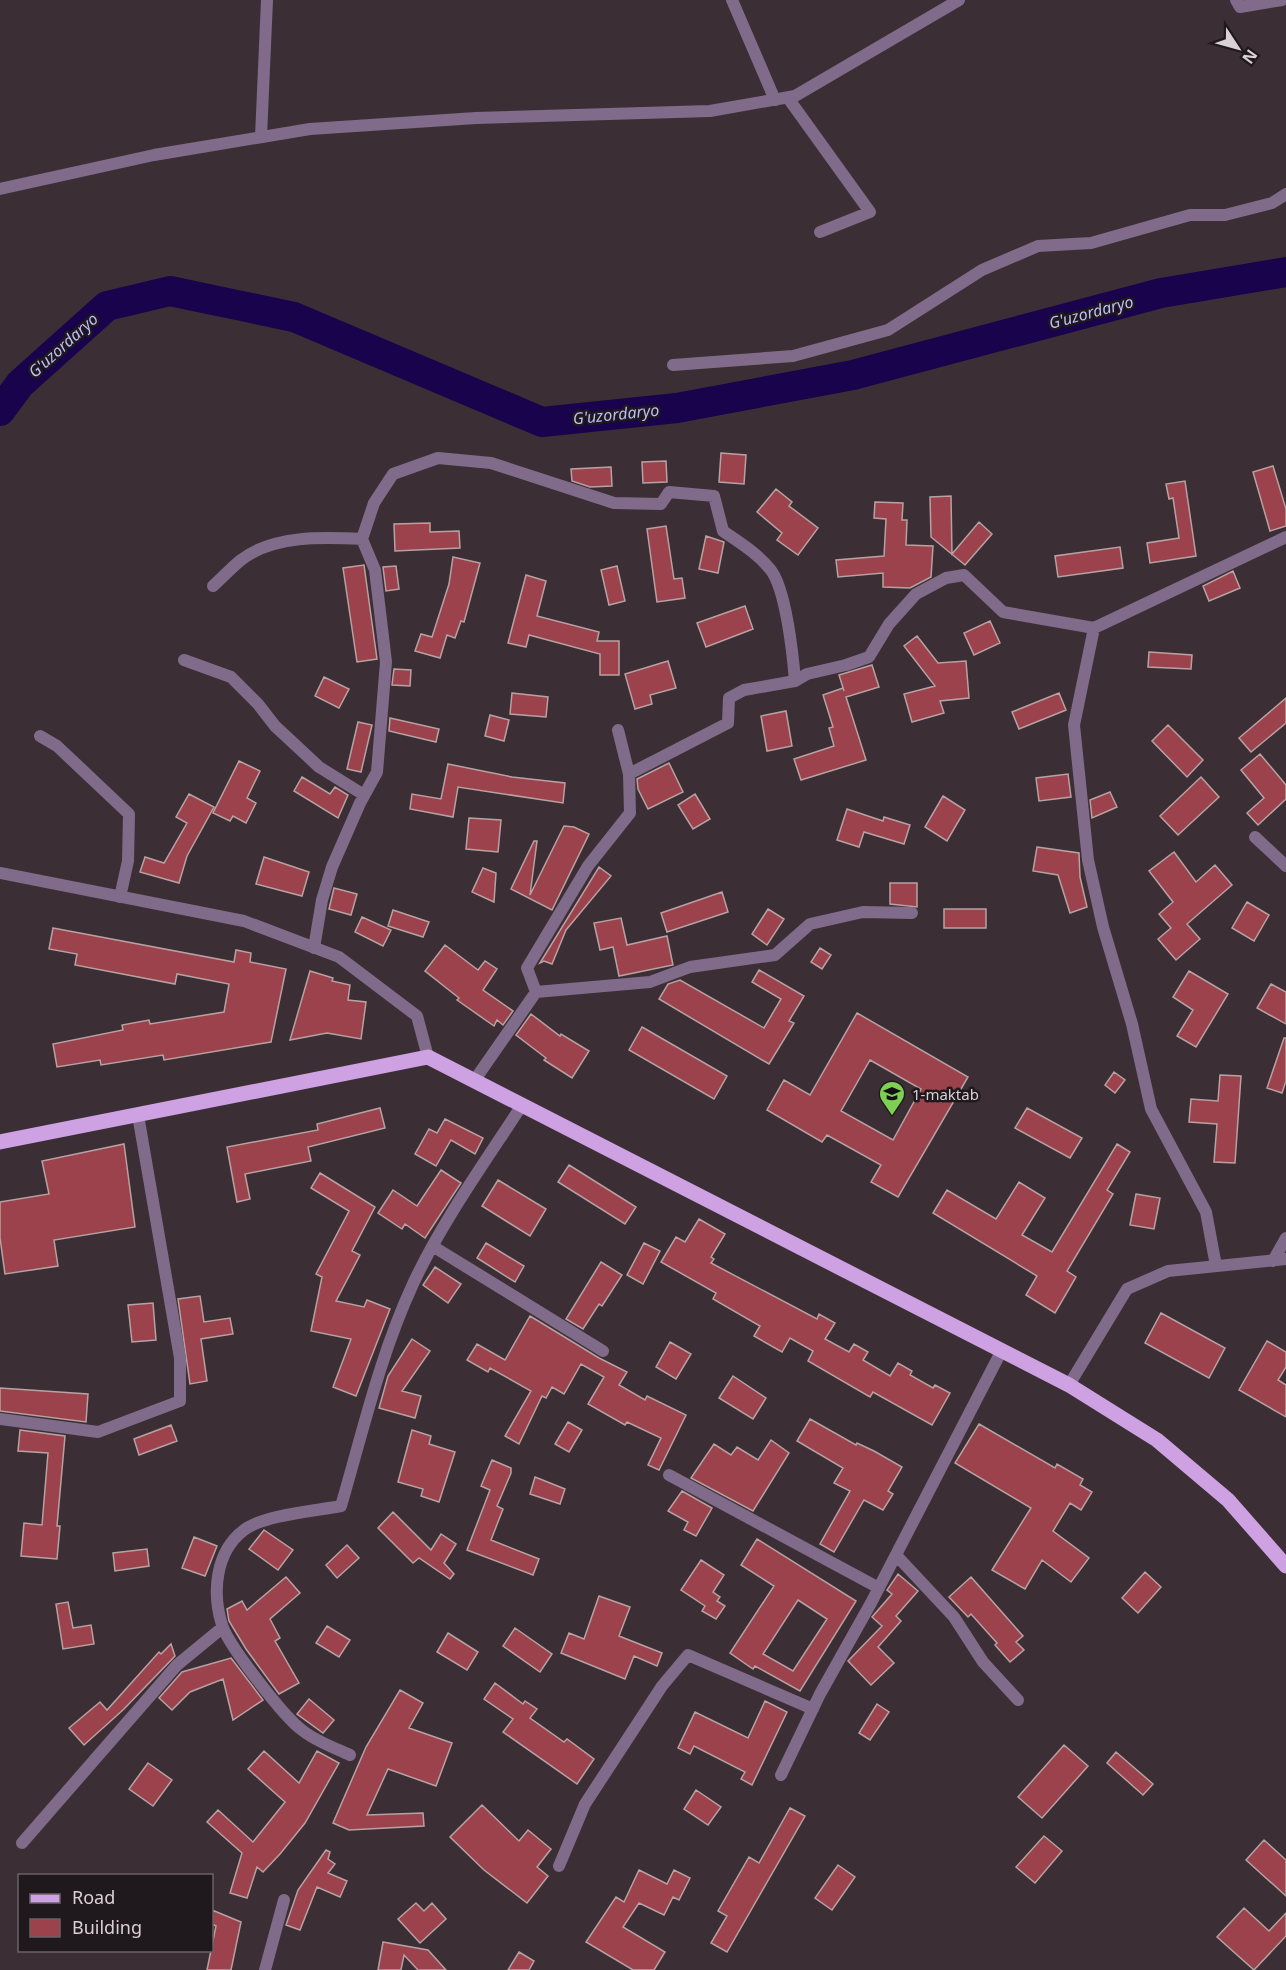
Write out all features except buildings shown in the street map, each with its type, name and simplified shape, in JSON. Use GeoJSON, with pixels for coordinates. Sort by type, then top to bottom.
{"type":"FeatureCollection","features":[{"type":"Feature","properties":{"kind":"main road"},"geometry":{"type":"LineString","coordinates":[[0,1142],[428,1057],[1069,1385],[1157,1440],[1228,1500],[1286,1566]]}},
{"type":"Feature","properties":{"kind":"street"},"geometry":{"type":"LineString","coordinates":[[261,137],[267,0]]}},
{"type":"Feature","properties":{"kind":"street"},"geometry":{"type":"LineString","coordinates":[[732,0],[775,100]]}},
{"type":"Feature","properties":{"kind":"street"},"geometry":{"type":"LineString","coordinates":[[0,189],[154,156],[310,129],[476,118],[710,111],[788,98],[959,0]]}},
{"type":"Feature","properties":{"kind":"street"},"geometry":{"type":"LineString","coordinates":[[1236,0],[1240,7],[1282,0]]}},
{"type":"Feature","properties":{"kind":"street"},"geometry":{"type":"LineString","coordinates":[[788,98],[870,212],[820,232]]}},
{"type":"Feature","properties":{"kind":"street"},"geometry":{"type":"LineString","coordinates":[[673,365],[793,356],[888,330],[982,270],[1038,246],[1091,243],[1190,215],[1225,215],[1272,203],[1286,194]]}},
{"type":"Feature","properties":{"kind":"street"},"geometry":{"type":"LineString","coordinates":[[314,948],[322,900],[332,867],[364,795],[377,772],[386,662],[375,570],[362,539],[374,503],[393,474],[438,458],[490,463],[614,503],[661,504],[669,492],[714,496],[723,531],[756,554],[772,571],[786,612],[795,681]]}},
{"type":"Feature","properties":{"kind":"street"},"geometry":{"type":"LineString","coordinates":[[629,774],[728,723],[729,698],[744,690],[795,681],[807,674],[869,657],[889,624],[915,594],[946,578],[964,575],[1003,612],[1094,628],[1286,537]]}},
{"type":"Feature","properties":{"kind":"street"},"geometry":{"type":"LineString","coordinates":[[213,586],[241,560],[255,551],[284,542],[315,538],[362,539]]}},
{"type":"Feature","properties":{"kind":"street"},"geometry":{"type":"LineString","coordinates":[[1094,628],[1074,725],[1088,860],[1103,927],[1132,1024],[1151,1109],[1206,1212],[1216,1266]]}},
{"type":"Feature","properties":{"kind":"street"},"geometry":{"type":"LineString","coordinates":[[184,660],[231,677],[258,704],[275,726],[319,767],[364,795]]}},
{"type":"Feature","properties":{"kind":"street"},"geometry":{"type":"LineString","coordinates":[[536,992],[526,968],[588,866],[630,813],[629,774],[618,730]]}},
{"type":"Feature","properties":{"kind":"street"},"geometry":{"type":"LineString","coordinates":[[40,736],[57,746],[129,814],[128,861],[120,897]]}},
{"type":"Feature","properties":{"kind":"street"},"geometry":{"type":"LineString","coordinates":[[1255,837],[1286,866]]}},
{"type":"Feature","properties":{"kind":"street"},"geometry":{"type":"LineString","coordinates":[[0,873],[244,921],[339,957],[417,1016],[428,1057]]}},
{"type":"Feature","properties":{"kind":"street"},"geometry":{"type":"LineString","coordinates":[[536,992],[650,982],[690,967],[775,955],[810,924],[863,912],[912,913]]}},
{"type":"Feature","properties":{"kind":"street"},"geometry":{"type":"LineString","coordinates":[[474,1081],[536,992]]}},
{"type":"Feature","properties":{"kind":"street"},"geometry":{"type":"LineString","coordinates":[[350,1755],[302,1731],[269,1696],[222,1628],[215,1593],[222,1557],[243,1531],[260,1521],[341,1506],[381,1364],[413,1284],[522,1105]]}},
{"type":"Feature","properties":{"kind":"street"},"geometry":{"type":"LineString","coordinates":[[0,1419],[99,1432],[180,1401],[180,1358],[138,1115]]}},
{"type":"Feature","properties":{"kind":"street"},"geometry":{"type":"LineString","coordinates":[[1069,1385],[1127,1288],[1168,1271],[1280,1260],[1286,1238]]}},
{"type":"Feature","properties":{"kind":"street"},"geometry":{"type":"LineString","coordinates":[[434,1247],[603,1351]]}},
{"type":"Feature","properties":{"kind":"street"},"geometry":{"type":"LineString","coordinates":[[781,1775],[813,1709],[879,1588],[1002,1350]]}},
{"type":"Feature","properties":{"kind":"street"},"geometry":{"type":"LineString","coordinates":[[669,1475],[879,1588]]}},
{"type":"Feature","properties":{"kind":"street"},"geometry":{"type":"LineString","coordinates":[[896,1555],[954,1617],[983,1662],[1018,1700]]}},
{"type":"Feature","properties":{"kind":"street"},"geometry":{"type":"LineString","coordinates":[[22,1842],[177,1665],[222,1628]]}},
{"type":"Feature","properties":{"kind":"street"},"geometry":{"type":"LineString","coordinates":[[559,1866],[585,1804],[662,1686],[688,1655],[813,1709]]}},
{"type":"Feature","properties":{"kind":"street"},"geometry":{"type":"LineString","coordinates":[[265,1970],[284,1900]]}},
{"type":"Feature","properties":{"kind":"waterway","name":"G'uzordaryo"},"geometry":{"type":"LineString","coordinates":[[0,411],[20,384],[107,306],[170,291],[294,317],[542,422],[677,408],[853,375],[1161,293],[1286,272]]}},
{"type":"Feature","properties":{"kind":"place","name":"1-maktab"},"geometry":{"type":"Point","coordinates":[892,1117]}}]}
